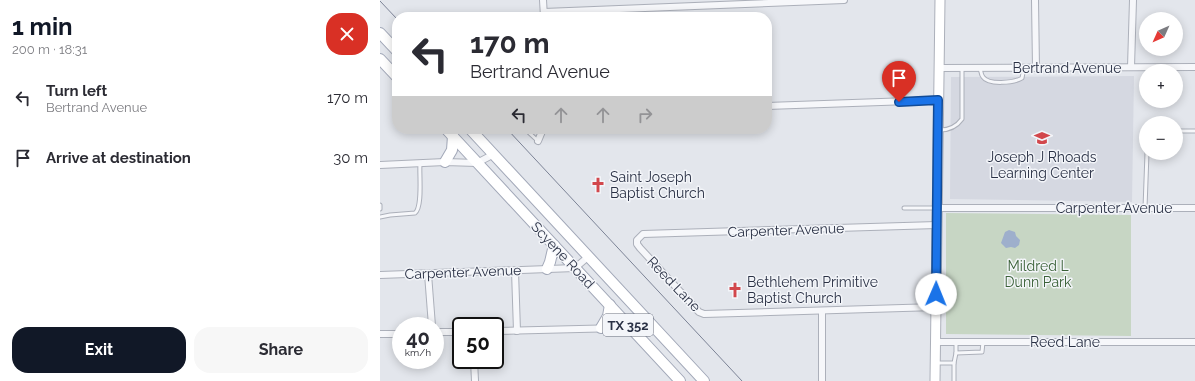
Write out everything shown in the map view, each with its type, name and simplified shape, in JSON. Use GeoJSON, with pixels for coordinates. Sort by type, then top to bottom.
{"type":"FeatureCollection","features":[{"type":"Feature","properties":{"kind":"main road"},"geometry":{"type":"LineString","coordinates":[[935,381],[940,0]]}},
{"type":"Feature","properties":{"kind":"main road"},"geometry":{"type":"LineString","coordinates":[[380,33],[392,46]]}},
{"type":"Feature","properties":{"kind":"main road"},"geometry":{"type":"LineString","coordinates":[[380,59],[392,72]]}},
{"type":"Feature","properties":{"kind":"main road"},"geometry":{"type":"LineString","coordinates":[[446,162],[452,150],[449,134]]}},
{"type":"Feature","properties":{"kind":"main road","name":"Scyene Road"},"geometry":{"type":"LineString","coordinates":[[450,134],[680,381]]}},
{"type":"Feature","properties":{"kind":"main road","name":"Scyene Road"},"geometry":{"type":"LineString","coordinates":[[475,134],[704,381]]}},
{"type":"Feature","properties":{"kind":"main road"},"geometry":{"type":"LineString","coordinates":[[547,269],[554,245]]}},
{"type":"Feature","properties":{"kind":"main road"},"geometry":{"type":"LineString","coordinates":[[601,328],[608,316],[610,305]]}},
{"type":"Feature","properties":{"kind":"street"},"geometry":{"type":"LineString","coordinates":[[544,0],[544,12]]}},
{"type":"Feature","properties":{"kind":"street"},"geometry":{"type":"LineString","coordinates":[[604,12],[844,0]]}},
{"type":"Feature","properties":{"kind":"street"},"geometry":{"type":"LineString","coordinates":[[1035,0],[1036,68]]}},
{"type":"Feature","properties":{"kind":"street"},"geometry":{"type":"LineString","coordinates":[[1131,67],[1133,0]]}},
{"type":"Feature","properties":{"kind":"street","name":"Bertrand Avenue"},"geometry":{"type":"LineString","coordinates":[[939,68],[1195,67]]}},
{"type":"Feature","properties":{"kind":"street"},"geometry":{"type":"LineString","coordinates":[[772,106],[938,100]]}},
{"type":"Feature","properties":{"kind":"street"},"geometry":{"type":"LineString","coordinates":[[538,141],[541,134]]}},
{"type":"Feature","properties":{"kind":"street"},"geometry":{"type":"LineString","coordinates":[[380,165],[446,162],[477,163],[494,154]]}},
{"type":"Feature","properties":{"kind":"street","name":"Carpenter Avenue"},"geometry":{"type":"LineString","coordinates":[[937,208],[1195,208]]}},
{"type":"Feature","properties":{"kind":"street","name":"Carpenter Avenue"},"geometry":{"type":"LineString","coordinates":[[637,240],[643,234],[937,226]]}},
{"type":"Feature","properties":{"kind":"street","name":"Reed Lane"},"geometry":{"type":"LineString","coordinates":[[637,240],[637,244],[640,248],[699,312],[704,314],[936,307]]}},
{"type":"Feature","properties":{"kind":"street"},"geometry":{"type":"LineString","coordinates":[[575,268],[589,256]]}},
{"type":"Feature","properties":{"kind":"street","name":"Carpenter Avenue"},"geometry":{"type":"LineString","coordinates":[[380,275],[575,268]]}},
{"type":"Feature","properties":{"kind":"street"},"geometry":{"type":"LineString","coordinates":[[515,271],[517,331]]}},
{"type":"Feature","properties":{"kind":"street"},"geometry":{"type":"LineString","coordinates":[[428,274],[431,317]]}},
{"type":"Feature","properties":{"kind":"street"},"geometry":{"type":"LineString","coordinates":[[822,311],[822,381]]}},
{"type":"Feature","properties":{"kind":"street"},"geometry":{"type":"LineString","coordinates":[[504,331],[620,328],[628,326]]}},
{"type":"Feature","properties":{"kind":"street"},"geometry":{"type":"LineString","coordinates":[[380,334],[392,334]]}},
{"type":"Feature","properties":{"kind":"street","name":"Reed Lane"},"geometry":{"type":"LineString","coordinates":[[935,342],[1195,342]]}},
{"type":"Feature","properties":{"kind":"street"},"geometry":{"type":"LineString","coordinates":[[474,369],[475,381]]}},
{"type":"Feature","properties":{"kind":"lane"},"geometry":{"type":"LineString","coordinates":[[938,130],[949,129],[961,122],[962,68]]}},
{"type":"Feature","properties":{"kind":"lane"},"geometry":{"type":"LineString","coordinates":[[980,68],[982,77],[988,82],[1010,82],[1022,78],[1024,68]]}},
{"type":"Feature","properties":{"kind":"lane"},"geometry":{"type":"LineString","coordinates":[[1183,131],[1195,131]]}},
{"type":"Feature","properties":{"kind":"lane"},"geometry":{"type":"LineString","coordinates":[[530,134],[538,141]]}},
{"type":"Feature","properties":{"kind":"lane"},"geometry":{"type":"LineString","coordinates":[[1145,208],[1147,160]]}},
{"type":"Feature","properties":{"kind":"lane"},"geometry":{"type":"LineString","coordinates":[[380,217],[417,212],[419,204],[420,163]]}},
{"type":"Feature","properties":{"kind":"lane"},"geometry":{"type":"LineString","coordinates":[[904,208],[937,208]]}},
{"type":"Feature","properties":{"kind":"lane"},"geometry":{"type":"LineString","coordinates":[[954,381],[956,342]]}},
{"type":"Feature","properties":{"kind":"lane"},"geometry":{"type":"LineString","coordinates":[[956,353],[982,352],[983,342]]}},
{"type":"Feature","properties":{"kind":"lane"},"geometry":{"type":"LineString","coordinates":[[935,363],[954,363]]}},
{"type":"Feature","properties":{"kind":"shaded area","name":"Joseph J Rhoads Learning Center"},"geometry":{"type":"Polygon","coordinates":[[[1134,76],[1132,202],[950,199],[951,77],[1134,76]]]}},
{"type":"Feature","properties":{"kind":"green space","name":"Mildred L Dunn Park"},"geometry":{"type":"Polygon","coordinates":[[[946,213],[1131,215],[1131,336],[946,334],[946,213]]]}},
{"type":"Feature","properties":{"kind":"water"},"geometry":{"type":"Polygon","coordinates":[[[1009,230],[1015,232],[1016,236],[1020,240],[1019,245],[1015,248],[1006,248],[1001,243],[1005,232],[1009,230]]]}},
{"type":"Feature","properties":{"kind":"tram line"},"geometry":{"type":"LineString","coordinates":[[380,1],[392,14]]}},
{"type":"Feature","properties":{"kind":"tram line"},"geometry":{"type":"LineString","coordinates":[[512,134],[742,381]]}},
{"type":"Feature","properties":{"kind":"place","name":"Joseph J Rhoads Learning Center"},"geometry":{"type":"Point","coordinates":[1042,138]}},
{"type":"Feature","properties":{"kind":"place","name":"Saint Joseph Baptist Church"},"geometry":{"type":"Point","coordinates":[598,185]}},
{"type":"Feature","properties":{"kind":"place","name":"Bethlehem Primitive Baptist Church"},"geometry":{"type":"Point","coordinates":[735,290]}},
{"type":"Feature","properties":{"kind":"route"},"geometry":{"type":"LineString","coordinates":[[899,102],[938,100],[936,294]]}}]}
